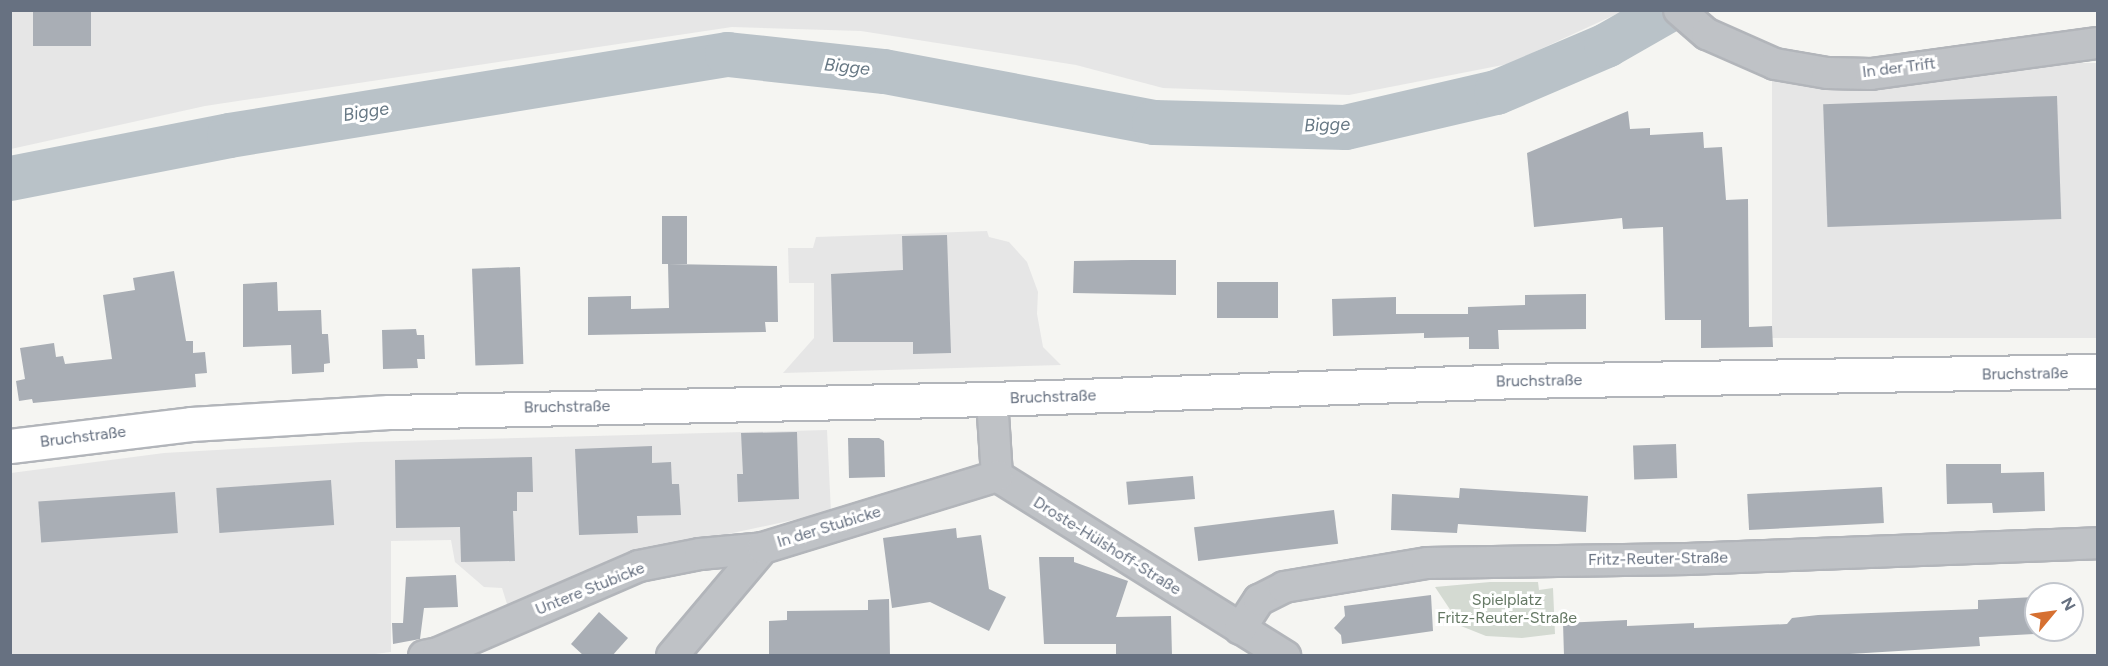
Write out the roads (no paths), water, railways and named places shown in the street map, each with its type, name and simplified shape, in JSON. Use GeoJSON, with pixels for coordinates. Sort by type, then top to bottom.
{"type":"FeatureCollection","features":[{"type":"Feature","properties":{"kind":"main road","name":"Bruchstraße"},"geometry":{"type":"LineString","coordinates":[[10,446],[191,424],[389,412],[992,399],[1518,381],[2097,371]]}},
{"type":"Feature","properties":{"kind":"street","name":"In der Trift"},"geometry":{"type":"LineString","coordinates":[[1679,10],[1707,34],[1775,64],[1827,73],[1871,74],[2097,43]]}},
{"type":"Feature","properties":{"kind":"street"},"geometry":{"type":"LineString","coordinates":[[992,399],[997,476]]}},
{"type":"Feature","properties":{"kind":"street","name":"In der Stubicke"},"geometry":{"type":"LineString","coordinates":[[684,648],[763,548],[997,476]]}},
{"type":"Feature","properties":{"kind":"street","name":"Droste-Hülshoff-Straße"},"geometry":{"type":"LineString","coordinates":[[997,476],[1285,656]]}},
{"type":"Feature","properties":{"kind":"street","name":"Fritz-Reuter-Straße"},"geometry":{"type":"LineString","coordinates":[[1240,629],[1259,600],[1284,587],[1427,563],[1689,559],[2097,543]]}},
{"type":"Feature","properties":{"kind":"street","name":"Untere Stubicke"},"geometry":{"type":"LineString","coordinates":[[424,656],[438,653],[639,566],[700,554],[763,548]]}},
{"type":"Feature","properties":{"kind":"waterway","name":"Bigge"},"geometry":{"type":"LineString","coordinates":[[10,178],[229,135],[727,54],[884,71],[1154,122],[1345,127],[1496,92],[1606,45],[1667,10]]}},
{"type":"Feature","properties":{"kind":"park label","name":"Spielplatz Fritz-Reuter-Straße"},"geometry":{"type":"Point","coordinates":[1507,609]}}]}
